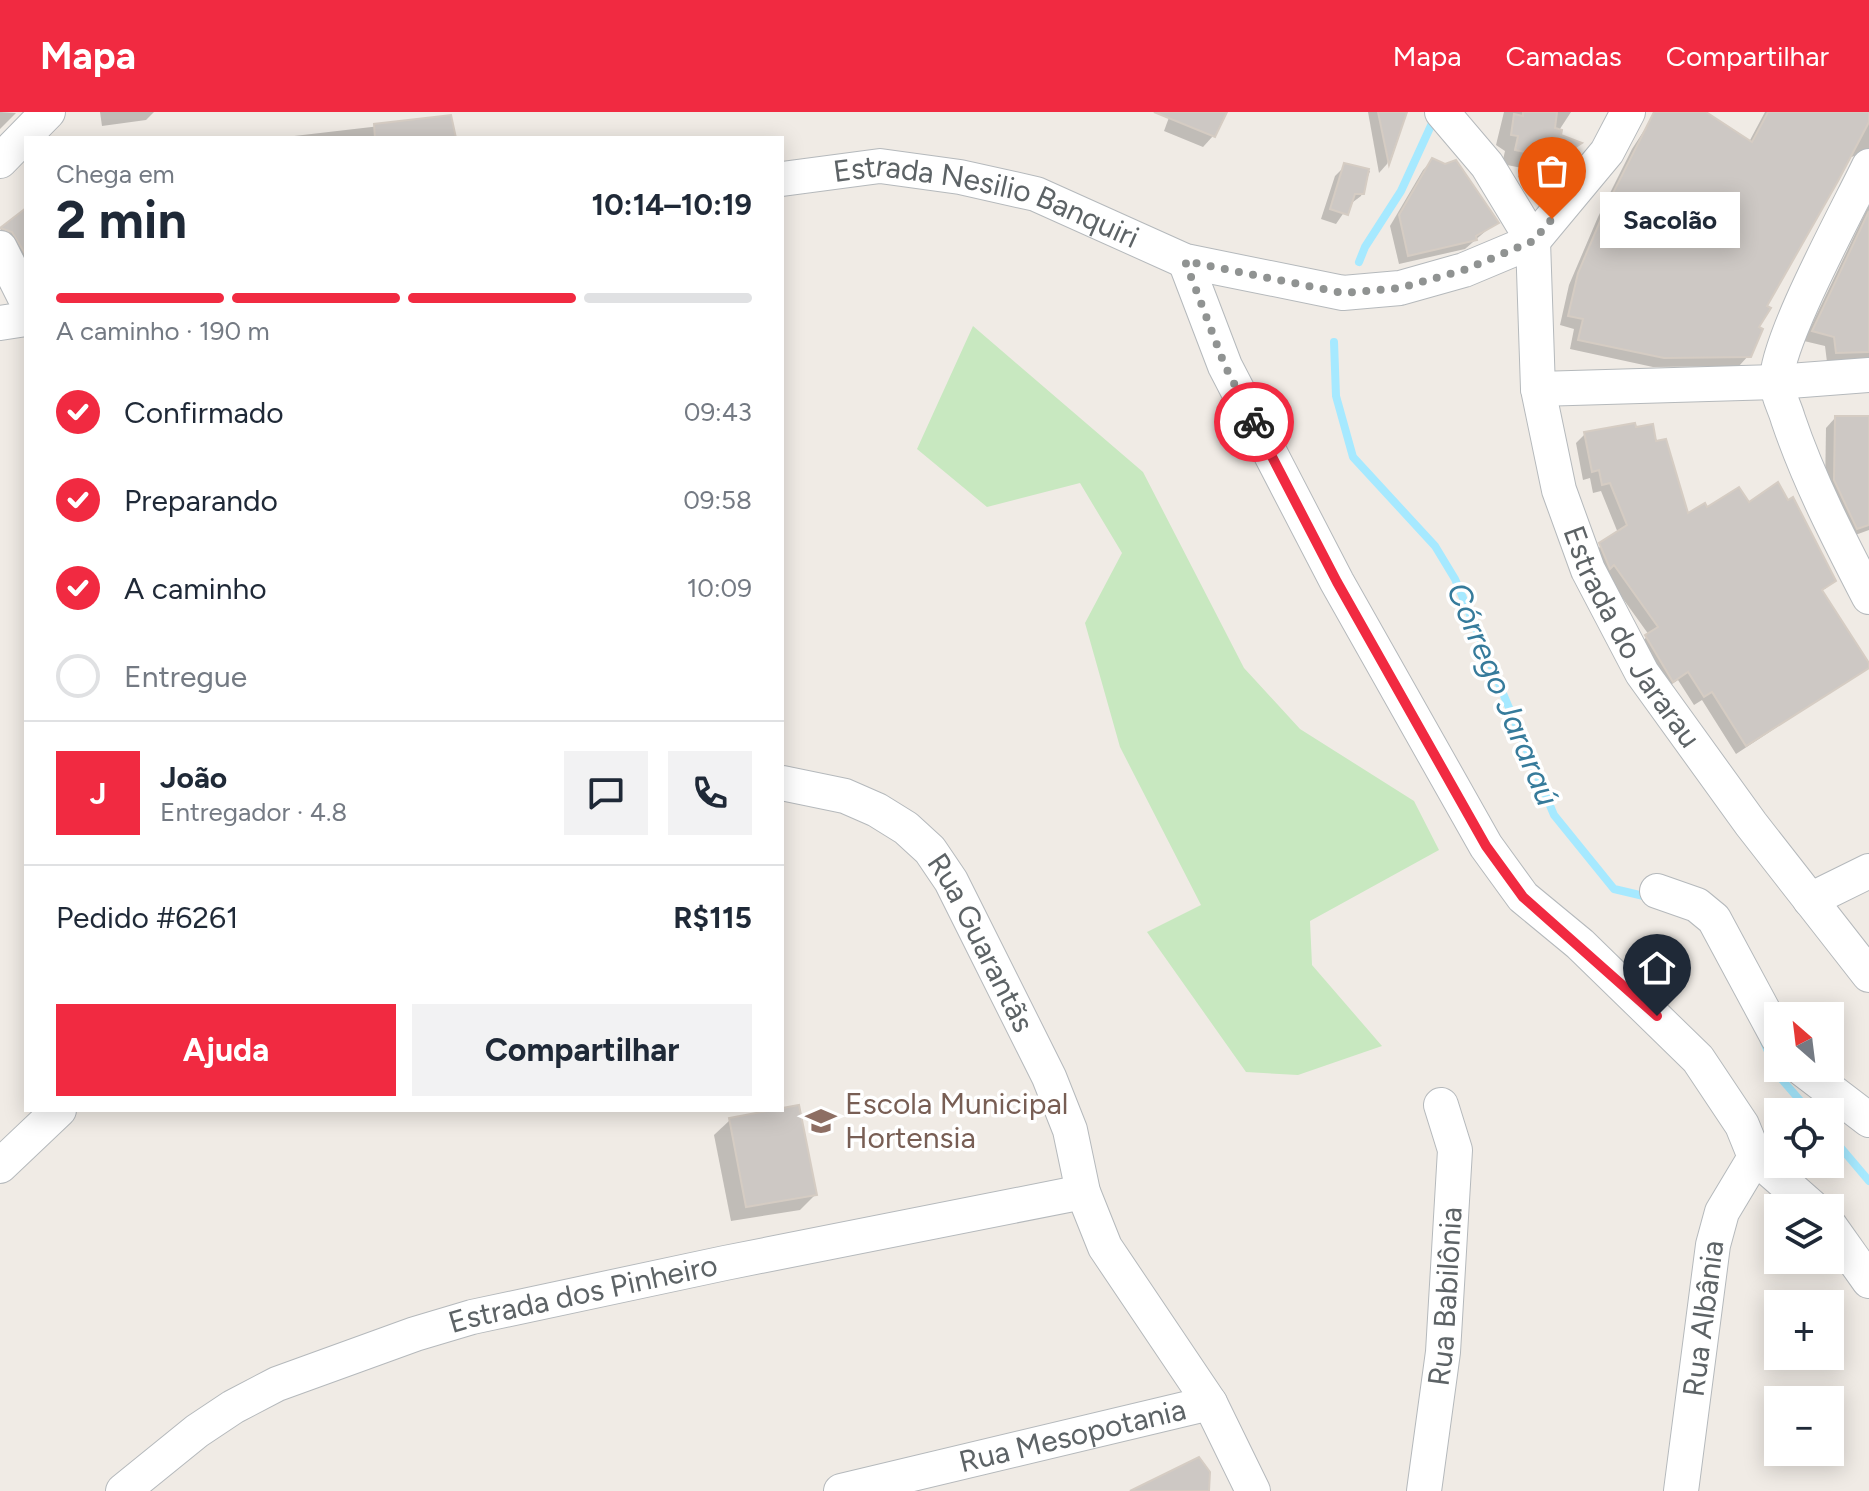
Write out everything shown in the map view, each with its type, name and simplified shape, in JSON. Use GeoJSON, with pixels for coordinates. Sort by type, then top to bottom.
{"type":"FeatureCollection","features":[{"type":"Feature","properties":{"kind":"street"},"geometry":{"type":"LineString","coordinates":[[24,136],[48,112]]}},
{"type":"Feature","properties":{"kind":"street"},"geometry":{"type":"LineString","coordinates":[[1442,112],[1487,165],[1533,241],[1607,152],[1628,112]]}},
{"type":"Feature","properties":{"kind":"street"},"geometry":{"type":"LineString","coordinates":[[0,161],[24,136]]}},
{"type":"Feature","properties":{"kind":"street","name":"Estrada Nesilio Banquiri"},"geometry":{"type":"LineString","coordinates":[[784,179],[880,166],[960,177],[1036,194],[1185,261],[1343,293],[1400,288],[1426,281],[1464,270],[1533,241]]}},
{"type":"Feature","properties":{"kind":"street"},"geometry":{"type":"LineString","coordinates":[[1869,166],[1812,282],[1786,344],[1776,382],[1797,445],[1828,518],[1869,597]]}},
{"type":"Feature","properties":{"kind":"street","name":"Estrada do Jararau"},"geometry":{"type":"LineString","coordinates":[[1533,241],[1538,389],[1559,490],[1588,570],[1642,673],[1869,975]]}},
{"type":"Feature","properties":{"kind":"street"},"geometry":{"type":"LineString","coordinates":[[0,248],[24,296]]}},
{"type":"Feature","properties":{"kind":"street"},"geometry":{"type":"LineString","coordinates":[[1185,261],[1225,366],[1337,582],[1486,846],[1523,897],[1580,944],[1698,1059],[1742,1125],[1755,1157],[1797,1194]]}},
{"type":"Feature","properties":{"kind":"street"},"geometry":{"type":"LineString","coordinates":[[0,323],[24,319]]}},
{"type":"Feature","properties":{"kind":"street"},"geometry":{"type":"LineString","coordinates":[[1538,389],[1776,382],[1869,375]]}},
{"type":"Feature","properties":{"kind":"street","name":"Rua Guarantãs"},"geometry":{"type":"LineString","coordinates":[[784,783],[845,796],[877,810],[906,828],[930,850],[951,881],[1049,1077],[1070,1130],[1083,1192],[1105,1247],[1210,1403],[1253,1491]]}},
{"type":"Feature","properties":{"kind":"street"},"geometry":{"type":"LineString","coordinates":[[1810,900],[1869,871]]}},
{"type":"Feature","properties":{"kind":"street"},"geometry":{"type":"LineString","coordinates":[[1657,891],[1697,905],[1714,919],[1764,1012]]}},
{"type":"Feature","properties":{"kind":"street"},"geometry":{"type":"LineString","coordinates":[[1819,1082],[1869,1120]]}},
{"type":"Feature","properties":{"kind":"street","name":"Rua Babilônia"},"geometry":{"type":"LineString","coordinates":[[1424,1491],[1443,1352],[1455,1150],[1441,1105]]}},
{"type":"Feature","properties":{"kind":"street"},"geometry":{"type":"LineString","coordinates":[[0,1166],[57,1112]]}},
{"type":"Feature","properties":{"kind":"street","name":"Rua Albânia"},"geometry":{"type":"LineString","coordinates":[[1681,1491],[1713,1245],[1722,1212],[1755,1157]]}},
{"type":"Feature","properties":{"kind":"street","name":"Estrada dos Pinheiro"},"geometry":{"type":"LineString","coordinates":[[123,1491],[197,1431],[233,1407],[277,1384],[415,1334],[472,1317],[725,1263],[1083,1192]]}},
{"type":"Feature","properties":{"kind":"street"},"geometry":{"type":"LineString","coordinates":[[1844,1246],[1869,1281]]}},
{"type":"Feature","properties":{"kind":"street","name":"Rua Mesopotania"},"geometry":{"type":"LineString","coordinates":[[841,1491],[1210,1403]]}},
{"type":"Feature","properties":{"kind":"green space"},"geometry":{"type":"Polygon","coordinates":[[[973,326],[1143,472],[1244,668],[1300,729],[1414,801],[1439,850],[1310,921],[1312,965],[1382,1046],[1298,1075],[1246,1072],[1147,932],[1201,905],[1120,747],[1085,623],[1122,553],[1080,483],[987,507],[917,449],[973,326]]]}},
{"type":"Feature","properties":{"kind":"building"},"geometry":{"type":"Polygon","coordinates":[[[1154,112],[1227,112],[1215,137],[1154,112]]]}},
{"type":"Feature","properties":{"kind":"building"},"geometry":{"type":"Polygon","coordinates":[[[1378,112],[1407,112],[1389,165],[1378,112]]]}},
{"type":"Feature","properties":{"kind":"building"},"geometry":{"type":"Polygon","coordinates":[[[1523,112],[1557,112],[1555,128],[1562,130],[1561,135],[1582,143],[1546,166],[1531,163],[1534,154],[1515,150],[1518,136],[1511,135],[1514,114],[1523,116],[1523,112]]]}},
{"type":"Feature","properties":{"kind":"building"},"geometry":{"type":"Polygon","coordinates":[[[1654,112],[1706,112],[1752,142],[1768,112],[1869,112],[1869,122],[1838,181],[1767,306],[1771,308],[1759,327],[1763,329],[1751,357],[1664,358],[1578,340],[1583,319],[1568,316],[1578,273],[1607,205],[1654,112]]]}},
{"type":"Feature","properties":{"kind":"building"},"geometry":{"type":"Polygon","coordinates":[[[451,115],[456,136],[375,136],[374,124],[451,115]]]}},
{"type":"Feature","properties":{"kind":"building"},"geometry":{"type":"Polygon","coordinates":[[[1432,158],[1445,164],[1456,160],[1499,223],[1476,236],[1477,240],[1408,256],[1399,215],[1432,158]]]}},
{"type":"Feature","properties":{"kind":"building"},"geometry":{"type":"Polygon","coordinates":[[[1344,163],[1369,169],[1364,194],[1355,194],[1348,215],[1330,209],[1344,163]]]}},
{"type":"Feature","properties":{"kind":"building"},"geometry":{"type":"Polygon","coordinates":[[[24,210],[24,252],[12,232],[0,228],[24,210]]]}},
{"type":"Feature","properties":{"kind":"building"},"geometry":{"type":"Polygon","coordinates":[[[1869,211],[1869,352],[1836,353],[1834,337],[1812,331],[1869,211]]]}},
{"type":"Feature","properties":{"kind":"building"},"geometry":{"type":"Polygon","coordinates":[[[1835,416],[1869,416],[1869,525],[1857,529],[1834,480],[1835,416]]]}},
{"type":"Feature","properties":{"kind":"building"},"geometry":{"type":"Polygon","coordinates":[[[1635,423],[1636,427],[1653,424],[1656,441],[1666,439],[1688,513],[1705,503],[1707,507],[1739,487],[1749,502],[1778,482],[1788,500],[1793,497],[1836,581],[1822,590],[1869,663],[1869,668],[1746,746],[1712,692],[1704,697],[1688,672],[1673,682],[1645,635],[1658,627],[1614,565],[1610,569],[1599,543],[1627,525],[1610,483],[1602,485],[1599,470],[1592,472],[1584,432],[1635,423]]]}},
{"type":"Feature","properties":{"kind":"building"},"geometry":{"type":"Polygon","coordinates":[[[799,1105],[817,1195],[746,1207],[729,1118],[761,1112],[784,1112],[784,1108],[799,1105]]]}},
{"type":"Feature","properties":{"kind":"building"},"geometry":{"type":"Polygon","coordinates":[[[1199,1457],[1210,1472],[1209,1491],[1130,1491],[1199,1457]]]}},
{"type":"Feature","properties":{"kind":"waterway","name":"Córrego Jararaú"},"geometry":{"type":"LineString","coordinates":[[1359,262],[1365,247],[1401,191],[1434,119]]}},
{"type":"Feature","properties":{"kind":"waterway","name":"Córrego Jararaú"},"geometry":{"type":"LineString","coordinates":[[1334,342],[1336,396],[1353,457],[1435,546],[1455,579],[1554,815],[1614,889],[1648,897]]}},
{"type":"Feature","properties":{"kind":"waterway","name":"Córrego Jararaú"},"geometry":{"type":"LineString","coordinates":[[1784,1082],[1798,1098]]}},
{"type":"Feature","properties":{"kind":"waterway","name":"Córrego Jararaú"},"geometry":{"type":"LineString","coordinates":[[1844,1152],[1869,1181]]}},
{"type":"Feature","properties":{"kind":"way so far"},"geometry":{"type":"LineString","coordinates":[[1254,422],[1225,366],[1185,261],[1343,293],[1400,288],[1464,270],[1533,241],[1552,219]]}},
{"type":"Feature","properties":{"kind":"place","name":"Sacolão"},"geometry":{"type":"Point","coordinates":[1552,219]}},
{"type":"Feature","properties":{"kind":"place","name":"Escola Municipal Hortensia"},"geometry":{"type":"Point","coordinates":[821,1121]}},
{"type":"Feature","properties":{"kind":"route"},"geometry":{"type":"LineString","coordinates":[[1254,422],[1337,582],[1486,846],[1523,897],[1580,944],[1657,1016]]}}]}
